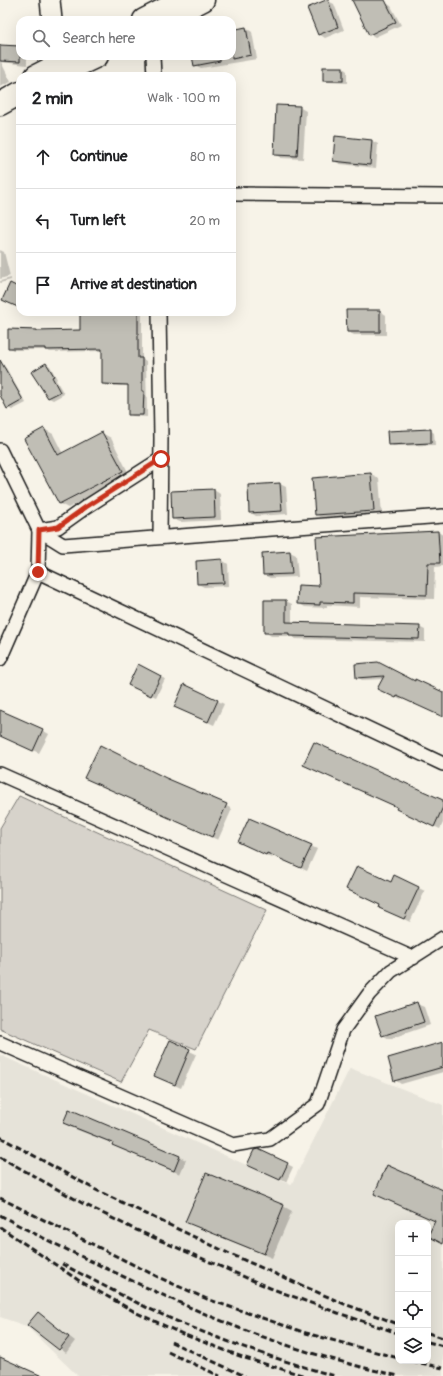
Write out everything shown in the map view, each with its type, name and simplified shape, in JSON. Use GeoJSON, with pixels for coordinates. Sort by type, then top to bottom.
{"type":"FeatureCollection","features":[{"type":"Feature","properties":{"kind":"highway"},"geometry":{"type":"LineString","coordinates":[[158,16],[183,0]]}},
{"type":"Feature","properties":{"kind":"highway"},"geometry":{"type":"LineString","coordinates":[[161,16],[203,0]]}},
{"type":"Feature","properties":{"kind":"highway"},"geometry":{"type":"LineString","coordinates":[[45,72],[64,64],[80,60]]}},
{"type":"Feature","properties":{"kind":"highway"},"geometry":{"type":"LineString","coordinates":[[0,95],[16,86]]}},
{"type":"Feature","properties":{"kind":"highway"},"geometry":{"type":"LineString","coordinates":[[0,104],[16,95]]}},
{"type":"Feature","properties":{"kind":"street"},"geometry":{"type":"LineString","coordinates":[[50,0],[52,16]]}},
{"type":"Feature","properties":{"kind":"street"},"geometry":{"type":"LineString","coordinates":[[153,60],[154,72]]}},
{"type":"Feature","properties":{"kind":"street"},"geometry":{"type":"LineString","coordinates":[[236,194],[443,196]]}},
{"type":"Feature","properties":{"kind":"street"},"geometry":{"type":"LineString","coordinates":[[159,316],[161,459],[160,537]]}},
{"type":"Feature","properties":{"kind":"street"},"geometry":{"type":"LineString","coordinates":[[0,450],[39,530],[38,572],[0,659]]}},
{"type":"Feature","properties":{"kind":"street"},"geometry":{"type":"LineString","coordinates":[[39,530],[58,527],[86,507],[161,459]]}},
{"type":"Feature","properties":{"kind":"street"},"geometry":{"type":"LineString","coordinates":[[39,530],[63,545],[443,516]]}},
{"type":"Feature","properties":{"kind":"street"},"geometry":{"type":"LineString","coordinates":[[38,572],[443,764]]}},
{"type":"Feature","properties":{"kind":"street"},"geometry":{"type":"LineString","coordinates":[[0,774],[413,958]]}},
{"type":"Feature","properties":{"kind":"street"},"geometry":{"type":"LineString","coordinates":[[0,1043],[233,1145],[270,1139],[318,1104],[343,1030],[369,994],[391,971],[443,938]]}},
{"type":"Feature","properties":{"kind":"shaded area"},"geometry":{"type":"Polygon","coordinates":[[[19,796],[267,910],[196,1049],[149,1030],[121,1082],[0,1029],[0,828],[19,796]]]}},
{"type":"Feature","properties":{"kind":"shaded area"},"geometry":{"type":"Polygon","coordinates":[[[0,1055],[291,1185],[350,1068],[443,1105],[443,1376],[78,1376],[26,1326],[0,1317],[0,1055]]]}},
{"type":"Feature","properties":{"kind":"building"},"geometry":{"type":"Polygon","coordinates":[[[328,0],[338,27],[318,35],[307,8],[328,0]]]}},
{"type":"Feature","properties":{"kind":"building"},"geometry":{"type":"Polygon","coordinates":[[[352,0],[385,0],[396,22],[369,35],[352,0]]]}},
{"type":"Feature","properties":{"kind":"building"},"geometry":{"type":"Polygon","coordinates":[[[246,27],[251,55],[236,58],[236,29],[246,27]]]}},
{"type":"Feature","properties":{"kind":"building"},"geometry":{"type":"Polygon","coordinates":[[[0,45],[16,46],[16,60],[20,60],[20,62],[0,61],[0,45]]]}},
{"type":"Feature","properties":{"kind":"building"},"geometry":{"type":"Polygon","coordinates":[[[193,60],[220,60],[220,61],[194,66],[193,60]]]}},
{"type":"Feature","properties":{"kind":"building"},"geometry":{"type":"Polygon","coordinates":[[[323,67],[343,67],[343,81],[323,81],[323,67]]]}},
{"type":"Feature","properties":{"kind":"building"},"geometry":{"type":"Polygon","coordinates":[[[276,105],[300,106],[297,156],[274,155],[276,105]]]}},
{"type":"Feature","properties":{"kind":"building"},"geometry":{"type":"Polygon","coordinates":[[[335,136],[372,140],[370,165],[333,161],[335,136]]]}},
{"type":"Feature","properties":{"kind":"building"},"geometry":{"type":"Polygon","coordinates":[[[10,283],[16,286],[16,306],[2,300],[10,283]]]}},
{"type":"Feature","properties":{"kind":"building"},"geometry":{"type":"Polygon","coordinates":[[[346,310],[380,310],[380,332],[347,332],[346,310]]]}},
{"type":"Feature","properties":{"kind":"building"},"geometry":{"type":"Polygon","coordinates":[[[80,316],[138,316],[138,358],[142,358],[142,391],[144,391],[143,415],[128,415],[128,385],[102,384],[102,349],[45,350],[45,348],[8,348],[8,329],[37,331],[80,330],[80,316]]]}},
{"type":"Feature","properties":{"kind":"building"},"geometry":{"type":"Polygon","coordinates":[[[0,360],[23,400],[7,409],[0,395],[0,360]]]}},
{"type":"Feature","properties":{"kind":"building"},"geometry":{"type":"Polygon","coordinates":[[[46,363],[54,376],[52,377],[60,392],[48,398],[31,372],[46,363]]]}},
{"type":"Feature","properties":{"kind":"building"},"geometry":{"type":"Polygon","coordinates":[[[44,428],[58,455],[102,432],[123,471],[59,504],[24,439],[44,428]]]}},
{"type":"Feature","properties":{"kind":"building"},"geometry":{"type":"Polygon","coordinates":[[[431,429],[431,443],[388,445],[387,431],[431,429]]]}},
{"type":"Feature","properties":{"kind":"building"},"geometry":{"type":"Polygon","coordinates":[[[371,473],[374,511],[315,515],[312,478],[371,473]]]}},
{"type":"Feature","properties":{"kind":"building"},"geometry":{"type":"Polygon","coordinates":[[[280,483],[282,511],[249,513],[248,485],[280,483]]]}},
{"type":"Feature","properties":{"kind":"building"},"geometry":{"type":"Polygon","coordinates":[[[214,489],[215,517],[172,519],[171,491],[214,489]]]}},
{"type":"Feature","properties":{"kind":"building"},"geometry":{"type":"Polygon","coordinates":[[[438,531],[440,563],[428,563],[427,595],[353,593],[353,603],[320,602],[320,605],[297,604],[298,585],[319,586],[316,537],[438,531]]]}},
{"type":"Feature","properties":{"kind":"building"},"geometry":{"type":"Polygon","coordinates":[[[290,551],[292,574],[263,575],[262,553],[290,551]]]}},
{"type":"Feature","properties":{"kind":"building"},"geometry":{"type":"Polygon","coordinates":[[[222,559],[224,583],[197,584],[196,561],[222,559]]]}},
{"type":"Feature","properties":{"kind":"building"},"geometry":{"type":"Polygon","coordinates":[[[264,600],[286,600],[286,622],[420,626],[419,639],[289,636],[289,633],[264,633],[264,600]]]}},
{"type":"Feature","properties":{"kind":"building"},"geometry":{"type":"Polygon","coordinates":[[[378,662],[415,681],[415,679],[443,692],[443,717],[397,696],[396,698],[377,689],[384,676],[356,678],[355,664],[378,662]]]}},
{"type":"Feature","properties":{"kind":"building"},"geometry":{"type":"Polygon","coordinates":[[[138,664],[161,676],[151,696],[128,685],[138,664]]]}},
{"type":"Feature","properties":{"kind":"building"},"geometry":{"type":"Polygon","coordinates":[[[184,684],[218,700],[208,722],[174,707],[184,684]]]}},
{"type":"Feature","properties":{"kind":"building"},"geometry":{"type":"Polygon","coordinates":[[[0,710],[43,729],[33,751],[0,736],[0,710]]]}},
{"type":"Feature","properties":{"kind":"building"},"geometry":{"type":"Polygon","coordinates":[[[314,742],[443,800],[443,807],[434,827],[396,809],[397,807],[303,765],[314,742]]]}},
{"type":"Feature","properties":{"kind":"building"},"geometry":{"type":"Polygon","coordinates":[[[100,745],[166,778],[227,804],[212,837],[84,778],[100,745]]]}},
{"type":"Feature","properties":{"kind":"building"},"geometry":{"type":"Polygon","coordinates":[[[249,818],[312,845],[301,868],[267,853],[266,855],[238,842],[249,818]]]}},
{"type":"Feature","properties":{"kind":"building"},"geometry":{"type":"Polygon","coordinates":[[[357,866],[391,882],[394,875],[419,887],[404,919],[379,908],[380,905],[346,889],[357,866]]]}},
{"type":"Feature","properties":{"kind":"building"},"geometry":{"type":"Polygon","coordinates":[[[417,1002],[424,1022],[382,1036],[375,1016],[417,1002]]]}},
{"type":"Feature","properties":{"kind":"building"},"geometry":{"type":"Polygon","coordinates":[[[170,1040],[190,1049],[175,1085],[154,1076],[170,1040]]]}},
{"type":"Feature","properties":{"kind":"building"},"geometry":{"type":"Polygon","coordinates":[[[443,1042],[443,1067],[394,1081],[388,1058],[443,1042]]]}},
{"type":"Feature","properties":{"kind":"building"},"geometry":{"type":"Polygon","coordinates":[[[69,1109],[180,1156],[174,1171],[112,1145],[113,1143],[63,1123],[69,1109]]]}},
{"type":"Feature","properties":{"kind":"building"},"geometry":{"type":"Polygon","coordinates":[[[258,1149],[288,1163],[280,1180],[247,1165],[254,1150],[258,1149]]]}},
{"type":"Feature","properties":{"kind":"building"},"geometry":{"type":"Polygon","coordinates":[[[387,1165],[443,1190],[443,1244],[431,1238],[431,1230],[435,1221],[374,1194],[387,1165]]]}},
{"type":"Feature","properties":{"kind":"building"},"geometry":{"type":"Polygon","coordinates":[[[206,1173],[284,1205],[264,1254],[185,1222],[206,1173]]]}},
{"type":"Feature","properties":{"kind":"building"},"geometry":{"type":"Polygon","coordinates":[[[38,1312],[69,1337],[59,1350],[27,1325],[38,1312]]]}},
{"type":"Feature","properties":{"kind":"building"},"geometry":{"type":"Polygon","coordinates":[[[0,1357],[42,1376],[0,1376],[0,1357]]]}},
{"type":"Feature","properties":{"kind":"railway"},"geometry":{"type":"LineString","coordinates":[[0,1137],[96,1190],[228,1253],[342,1303],[395,1323]]}},
{"type":"Feature","properties":{"kind":"railway"},"geometry":{"type":"LineString","coordinates":[[0,1157],[82,1203],[134,1229],[270,1288],[395,1332]]}},
{"type":"Feature","properties":{"kind":"railway"},"geometry":{"type":"LineString","coordinates":[[0,1198],[160,1278],[207,1299],[306,1333],[395,1357]]}},
{"type":"Feature","properties":{"kind":"railway"},"geometry":{"type":"LineString","coordinates":[[0,1215],[57,1245],[145,1287],[239,1328],[318,1355],[399,1376]]}},
{"type":"Feature","properties":{"kind":"railway"},"geometry":{"type":"LineString","coordinates":[[0,1227],[78,1280],[137,1313],[185,1335],[245,1358],[305,1376]]}},
{"type":"Feature","properties":{"kind":"railway"},"geometry":{"type":"LineString","coordinates":[[62,1264],[140,1304],[188,1326],[260,1353],[335,1376]]}},
{"type":"Feature","properties":{"kind":"railway"},"geometry":{"type":"LineString","coordinates":[[431,1334],[443,1338]]}},
{"type":"Feature","properties":{"kind":"railway"},"geometry":{"type":"LineString","coordinates":[[171,1342],[245,1376]]}},
{"type":"Feature","properties":{"kind":"railway"},"geometry":{"type":"LineString","coordinates":[[431,1343],[443,1346]]}},
{"type":"Feature","properties":{"kind":"railway"},"geometry":{"type":"LineString","coordinates":[[168,1352],[220,1376]]}},
{"type":"Feature","properties":{"kind":"railway"},"geometry":{"type":"LineString","coordinates":[[425,1364],[443,1368]]}},
{"type":"Feature","properties":{"kind":"route"},"geometry":{"type":"LineString","coordinates":[[38,572],[39,530],[58,527],[86,507],[161,459]]}}]}
